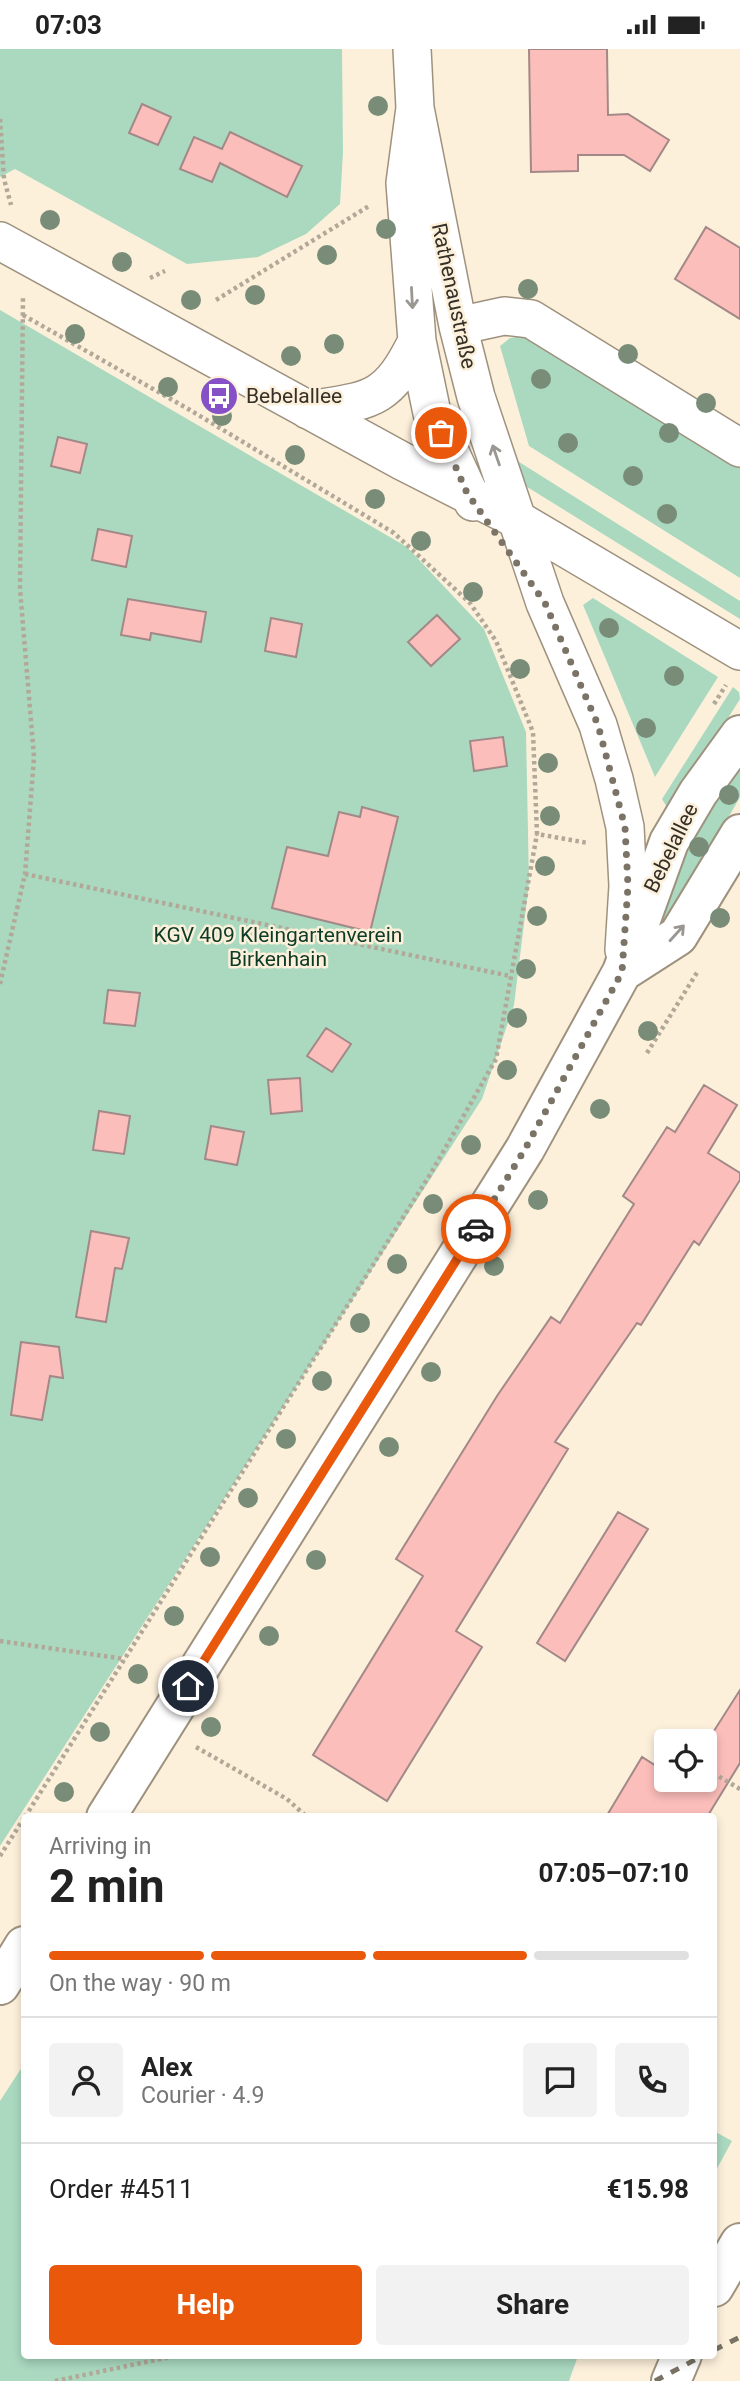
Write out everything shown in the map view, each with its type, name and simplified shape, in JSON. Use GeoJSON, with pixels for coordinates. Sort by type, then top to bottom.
{"type":"FeatureCollection","features":[{"type":"Feature","properties":{"kind":"street","name":"Rathenaustraße"},"geometry":{"type":"LineString","coordinates":[[412,49],[415,108],[458,326],[476,397],[545,603]]}},
{"type":"Feature","properties":{"kind":"street","name":"Rathenaustraße"},"geometry":{"type":"LineString","coordinates":[[415,108],[405,183],[417,341],[432,413],[467,493],[545,603]]}},
{"type":"Feature","properties":{"kind":"street"},"geometry":{"type":"LineString","coordinates":[[12,247],[308,410],[518,520],[735,665]]}},
{"type":"Feature","properties":{"kind":"street"},"geometry":{"type":"LineString","coordinates":[[458,326],[504,316],[531,319],[740,448]]}},
{"type":"Feature","properties":{"kind":"street"},"geometry":{"type":"LineString","coordinates":[[308,410],[365,400],[385,390],[401,373],[417,341]]}},
{"type":"Feature","properties":{"kind":"street"},"geometry":{"type":"LineString","coordinates":[[545,603],[598,725],[625,827],[628,886],[622,972]]}},
{"type":"Feature","properties":{"kind":"street","name":"Bebelallee"},"geometry":{"type":"LineString","coordinates":[[108,1813],[518,1160],[622,972],[669,842],[698,793],[740,735]]}},
{"type":"Feature","properties":{"kind":"street","name":"Bebelallee"},"geometry":{"type":"LineString","coordinates":[[622,972],[678,936],[740,835]]}},
{"type":"Feature","properties":{"kind":"street"},"geometry":{"type":"LineString","coordinates":[[0,1985],[21,1951]]}},
{"type":"Feature","properties":{"kind":"street"},"geometry":{"type":"LineString","coordinates":[[717,2282],[740,2243]]}},
{"type":"Feature","properties":{"kind":"street"},"geometry":{"type":"LineString","coordinates":[[671,2381],[680,2359]]}},
{"type":"Feature","properties":{"kind":"path"},"geometry":{"type":"LineString","coordinates":[[0,120],[12,247],[23,315],[20,589],[34,757],[25,874],[0,984]]}},
{"type":"Feature","properties":{"kind":"path"},"geometry":{"type":"LineString","coordinates":[[216,300],[405,183]]}},
{"type":"Feature","properties":{"kind":"path"},"geometry":{"type":"LineString","coordinates":[[23,315],[190,410],[394,533],[470,603],[496,641],[533,732],[537,834],[496,1059],[430,1173],[28,1813]]}},
{"type":"Feature","properties":{"kind":"path"},"geometry":{"type":"LineString","coordinates":[[708,713],[735,665]]}},
{"type":"Feature","properties":{"kind":"path"},"geometry":{"type":"LineString","coordinates":[[537,834],[594,845],[625,827]]}},
{"type":"Feature","properties":{"kind":"path"},"geometry":{"type":"LineString","coordinates":[[25,874],[510,976]]}},
{"type":"Feature","properties":{"kind":"path"},"geometry":{"type":"LineString","coordinates":[[647,1053],[704,961]]}},
{"type":"Feature","properties":{"kind":"path"},"geometry":{"type":"LineString","coordinates":[[0,1641],[125,1659]]}},
{"type":"Feature","properties":{"kind":"path"},"geometry":{"type":"LineString","coordinates":[[161,1728],[287,1799],[303,1813]]}},
{"type":"Feature","properties":{"kind":"path"},"geometry":{"type":"LineString","coordinates":[[717,1775],[740,1789]]}},
{"type":"Feature","properties":{"kind":"path"},"geometry":{"type":"LineString","coordinates":[[0,1856],[21,1823]]}},
{"type":"Feature","properties":{"kind":"path"},"geometry":{"type":"LineString","coordinates":[[55,2381],[161,2359]]}},
{"type":"Feature","properties":{"kind":"green space"},"geometry":{"type":"Polygon","coordinates":[[[0,49],[342,49],[343,152],[340,204],[306,234],[258,257],[187,264],[15,169],[0,177],[0,49]]]}},
{"type":"Feature","properties":{"kind":"green space","name":"KGV 409 Kleingartenverein Birkenhain"},"geometry":{"type":"Polygon","coordinates":[[[0,310],[407,547],[484,629],[526,732],[529,883],[514,1005],[482,1099],[0,1846],[0,310]]]}},
{"type":"Feature","properties":{"kind":"green space"},"geometry":{"type":"Polygon","coordinates":[[[525,336],[740,465],[740,578],[529,446],[500,346],[510,338],[525,336]]]}},
{"type":"Feature","properties":{"kind":"green space"},"geometry":{"type":"Polygon","coordinates":[[[516,460],[740,601],[740,619],[524,485],[516,460]]]}},
{"type":"Feature","properties":{"kind":"green space"},"geometry":{"type":"Polygon","coordinates":[[[593,598],[718,677],[655,777],[583,605],[593,598]]]}},
{"type":"Feature","properties":{"kind":"green space"},"geometry":{"type":"Polygon","coordinates":[[[733,687],[739,692],[740,699],[672,807],[668,809],[662,799],[733,687]]]}},
{"type":"Feature","properties":{"kind":"green space"},"geometry":{"type":"Polygon","coordinates":[[[740,761],[740,797],[666,927],[662,926],[668,867],[740,761]]]}},
{"type":"Feature","properties":{"kind":"green space"},"geometry":{"type":"Polygon","coordinates":[[[21,2069],[21,2359],[577,2359],[569,2381],[0,2381],[0,2101],[21,2069]]]}},
{"type":"Feature","properties":{"kind":"green space"},"geometry":{"type":"Polygon","coordinates":[[[717,2133],[732,2141],[717,2168],[717,2133]]]}},
{"type":"Feature","properties":{"kind":"building"},"geometry":{"type":"Polygon","coordinates":[[[529,49],[607,49],[608,115],[628,114],[669,140],[650,171],[624,155],[578,155],[578,171],[531,172],[529,49]]]}},
{"type":"Feature","properties":{"kind":"building"},"geometry":{"type":"Polygon","coordinates":[[[142,104],[171,117],[158,145],[129,133],[142,104]]]}},
{"type":"Feature","properties":{"kind":"building"},"geometry":{"type":"Polygon","coordinates":[[[230,132],[302,166],[287,197],[220,163],[212,182],[180,169],[194,137],[222,149],[230,132]]]}},
{"type":"Feature","properties":{"kind":"building"},"geometry":{"type":"Polygon","coordinates":[[[706,227],[740,248],[740,319],[675,279],[706,227]]]}},
{"type":"Feature","properties":{"kind":"building"},"geometry":{"type":"Polygon","coordinates":[[[58,437],[87,444],[80,473],[51,466],[58,437]]]}},
{"type":"Feature","properties":{"kind":"building"},"geometry":{"type":"Polygon","coordinates":[[[98,529],[132,536],[126,567],[92,560],[98,529]]]}},
{"type":"Feature","properties":{"kind":"building"},"geometry":{"type":"Polygon","coordinates":[[[128,599],[206,612],[201,642],[151,633],[150,640],[121,635],[128,599]]]}},
{"type":"Feature","properties":{"kind":"building"},"geometry":{"type":"Polygon","coordinates":[[[437,615],[460,639],[431,666],[408,642],[437,615]]]}},
{"type":"Feature","properties":{"kind":"building"},"geometry":{"type":"Polygon","coordinates":[[[271,618],[302,624],[296,657],[265,651],[271,618]]]}},
{"type":"Feature","properties":{"kind":"building"},"geometry":{"type":"Polygon","coordinates":[[[503,737],[507,766],[474,771],[470,741],[503,737]]]}},
{"type":"Feature","properties":{"kind":"building"},"geometry":{"type":"Polygon","coordinates":[[[362,807],[398,817],[370,932],[272,908],[287,847],[328,856],[339,812],[360,817],[362,807]]]}},
{"type":"Feature","properties":{"kind":"building"},"geometry":{"type":"Polygon","coordinates":[[[108,990],[140,993],[135,1026],[104,1023],[108,990]]]}},
{"type":"Feature","properties":{"kind":"building"},"geometry":{"type":"Polygon","coordinates":[[[326,1028],[351,1044],[332,1072],[307,1056],[326,1028]]]}},
{"type":"Feature","properties":{"kind":"building"},"geometry":{"type":"Polygon","coordinates":[[[300,1078],[302,1111],[271,1114],[268,1080],[300,1078]]]}},
{"type":"Feature","properties":{"kind":"building"},"geometry":{"type":"Polygon","coordinates":[[[704,1085],[737,1105],[708,1153],[740,1173],[740,1180],[699,1245],[694,1241],[641,1325],[637,1323],[555,1442],[568,1449],[456,1631],[482,1647],[387,1801],[313,1755],[423,1576],[396,1559],[497,1396],[551,1317],[560,1323],[634,1204],[623,1196],[667,1127],[675,1132],[704,1085]]]}},
{"type":"Feature","properties":{"kind":"building"},"geometry":{"type":"Polygon","coordinates":[[[99,1111],[130,1116],[124,1154],[93,1150],[99,1111]]]}},
{"type":"Feature","properties":{"kind":"building"},"geometry":{"type":"Polygon","coordinates":[[[211,1126],[244,1132],[237,1165],[205,1159],[211,1126]]]}},
{"type":"Feature","properties":{"kind":"building"},"geometry":{"type":"Polygon","coordinates":[[[91,1231],[129,1238],[122,1269],[115,1268],[106,1322],[76,1317],[91,1231]]]}},
{"type":"Feature","properties":{"kind":"building"},"geometry":{"type":"Polygon","coordinates":[[[21,1342],[59,1347],[63,1378],[50,1376],[42,1420],[11,1415],[21,1342]]]}},
{"type":"Feature","properties":{"kind":"building"},"geometry":{"type":"Polygon","coordinates":[[[618,1512],[648,1529],[565,1661],[537,1643],[618,1512]]]}},
{"type":"Feature","properties":{"kind":"building"},"geometry":{"type":"Polygon","coordinates":[[[740,1690],[740,1763],[709,1813],[608,1813],[642,1757],[654,1765],[654,1792],[717,1792],[715,1729],[740,1690]]]}},
{"type":"Feature","properties":{"kind":"railway"},"geometry":{"type":"LineString","coordinates":[[717,2348],[740,2337]]}},
{"type":"Feature","properties":{"kind":"railway"},"geometry":{"type":"LineString","coordinates":[[655,2381],[696,2359]]}},
{"type":"Feature","properties":{"kind":"way so far"},"geometry":{"type":"LineString","coordinates":[[441,433],[467,493],[545,603],[598,725],[625,827],[628,886],[622,972],[525,1149],[476,1229]]}},
{"type":"Feature","properties":{"kind":"place","name":"Bebelallee"},"geometry":{"type":"Point","coordinates":[219,396]}},
{"type":"Feature","properties":{"kind":"route"},"geometry":{"type":"LineString","coordinates":[[188,1686],[476,1229]]}}]}
